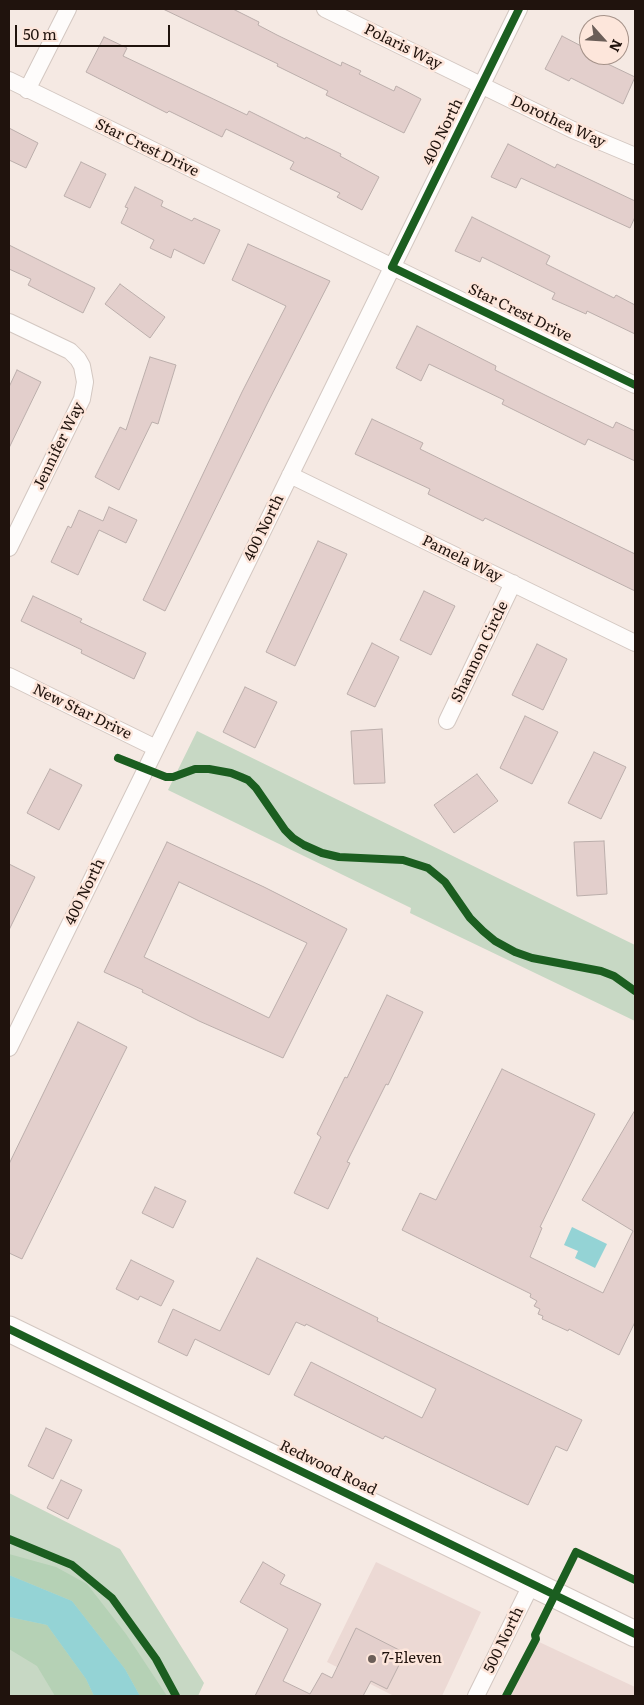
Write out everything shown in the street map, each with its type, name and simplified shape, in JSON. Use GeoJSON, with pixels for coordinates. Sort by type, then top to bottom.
{"type":"FeatureCollection","features":[{"type":"Feature","properties":{"kind":"main road","name":"Redwood Road"},"geometry":{"type":"LineString","coordinates":[[9,1329],[635,1634]]}},
{"type":"Feature","properties":{"kind":"street"},"geometry":{"type":"LineString","coordinates":[[28,90],[68,9]]}},
{"type":"Feature","properties":{"kind":"street","name":"Polaris Way"},"geometry":{"type":"LineString","coordinates":[[325,9],[481,86]]}},
{"type":"Feature","properties":{"kind":"street","name":"400 North"},"geometry":{"type":"LineString","coordinates":[[9,1048],[519,9]]}},
{"type":"Feature","properties":{"kind":"street","name":"Star Crest Drive"},"geometry":{"type":"LineString","coordinates":[[9,80],[635,385]]}},
{"type":"Feature","properties":{"kind":"street","name":"Dorothea Way"},"geometry":{"type":"LineString","coordinates":[[481,86],[572,130],[635,156]]}},
{"type":"Feature","properties":{"kind":"street","name":"Jennifer Way"},"geometry":{"type":"LineString","coordinates":[[9,322],[70,352],[82,366],[85,382],[82,399],[9,548]]}},
{"type":"Feature","properties":{"kind":"street","name":"Pamela Way"},"geometry":{"type":"LineString","coordinates":[[290,475],[635,643]]}},
{"type":"Feature","properties":{"kind":"street","name":"Shannon Circle"},"geometry":{"type":"LineString","coordinates":[[447,721],[513,584]]}},
{"type":"Feature","properties":{"kind":"street","name":"New Star Drive"},"geometry":{"type":"LineString","coordinates":[[9,676],[156,748]]}},
{"type":"Feature","properties":{"kind":"street","name":"500 North"},"geometry":{"type":"LineString","coordinates":[[476,1696],[532,1583]]}},
{"type":"Feature","properties":{"kind":"shaded area"},"geometry":{"type":"Polygon","coordinates":[[[376,1562],[481,1612],[442,1696],[394,1696],[327,1662],[376,1562]]]}},
{"type":"Feature","properties":{"kind":"shaded area"},"geometry":{"type":"Polygon","coordinates":[[[537,1641],[635,1687],[635,1696],[508,1696],[537,1641]]]}},
{"type":"Feature","properties":{"kind":"green space"},"geometry":{"type":"Polygon","coordinates":[[[197,731],[635,945],[635,1021],[410,913],[411,908],[168,790],[197,731]]]}},
{"type":"Feature","properties":{"kind":"green space"},"geometry":{"type":"Polygon","coordinates":[[[9,1493],[120,1549],[204,1683],[198,1696],[9,1696],[9,1493]]]}},
{"type":"Feature","properties":{"kind":"green space"},"geometry":{"type":"Polygon","coordinates":[[[9,1554],[56,1567],[87,1584],[126,1634],[167,1696],[140,1696],[125,1669],[72,1601],[9,1575],[9,1554]]]}},
{"type":"Feature","properties":{"kind":"green space"},"geometry":{"type":"Polygon","coordinates":[[[9,1617],[47,1625],[86,1679],[94,1696],[55,1696],[37,1666],[9,1649],[9,1617]]]}},
{"type":"Feature","properties":{"kind":"water"},"geometry":{"type":"Polygon","coordinates":[[[572,1227],[607,1244],[595,1268],[575,1258],[578,1251],[564,1245],[572,1227]]]}},
{"type":"Feature","properties":{"kind":"water"},"geometry":{"type":"Polygon","coordinates":[[[9,1575],[72,1601],[125,1669],[140,1696],[94,1696],[86,1679],[47,1625],[9,1617],[9,1575]]]}},
{"type":"Feature","properties":{"kind":"building"},"geometry":{"type":"Polygon","coordinates":[[[163,9],[233,9],[259,22],[258,25],[341,66],[342,62],[361,71],[359,74],[394,91],[396,86],[421,99],[404,133],[326,95],[328,91],[277,66],[278,64],[163,9]]]}},
{"type":"Feature","properties":{"kind":"building"},"geometry":{"type":"Polygon","coordinates":[[[562,36],[579,45],[579,65],[610,65],[635,77],[623,104],[571,78],[569,81],[545,69],[562,36]]]}},
{"type":"Feature","properties":{"kind":"building"},"geometry":{"type":"Polygon","coordinates":[[[104,37],[127,48],[123,56],[247,115],[249,111],[305,139],[306,137],[341,154],[340,156],[379,177],[362,210],[337,197],[340,193],[290,169],[294,162],[226,129],[222,137],[169,111],[167,113],[86,72],[104,37]]]}},
{"type":"Feature","properties":{"kind":"building"},"geometry":{"type":"Polygon","coordinates":[[[9,128],[38,143],[26,168],[9,160],[9,128]]]}},
{"type":"Feature","properties":{"kind":"building"},"geometry":{"type":"Polygon","coordinates":[[[508,144],[555,168],[557,164],[635,201],[635,217],[630,228],[521,178],[516,188],[491,177],[508,144]]]}},
{"type":"Feature","properties":{"kind":"building"},"geometry":{"type":"Polygon","coordinates":[[[81,162],[106,174],[90,208],[64,196],[81,162]]]}},
{"type":"Feature","properties":{"kind":"building"},"geometry":{"type":"Polygon","coordinates":[[[135,187],[163,201],[161,206],[192,221],[194,218],[220,230],[204,264],[174,249],[171,258],[150,248],[154,240],[121,223],[128,208],[125,207],[135,187]]]}},
{"type":"Feature","properties":{"kind":"building"},"geometry":{"type":"Polygon","coordinates":[[[472,217],[550,256],[546,264],[614,298],[616,295],[635,305],[635,334],[587,311],[586,314],[552,299],[555,293],[482,257],[480,262],[455,251],[472,217]]]}},
{"type":"Feature","properties":{"kind":"building"},"geometry":{"type":"Polygon","coordinates":[[[248,244],[330,281],[165,611],[143,600],[242,392],[286,306],[232,280],[248,244]]]}},
{"type":"Feature","properties":{"kind":"building"},"geometry":{"type":"Polygon","coordinates":[[[9,245],[95,288],[83,313],[28,285],[31,279],[9,269],[9,245]]]}},
{"type":"Feature","properties":{"kind":"building"},"geometry":{"type":"Polygon","coordinates":[[[120,284],[165,317],[150,338],[105,304],[120,284]]]}},
{"type":"Feature","properties":{"kind":"building"},"geometry":{"type":"Polygon","coordinates":[[[417,326],[496,366],[495,370],[613,428],[616,422],[635,431],[635,461],[588,439],[585,445],[502,404],[504,400],[429,364],[421,381],[396,368],[417,326]]]}},
{"type":"Feature","properties":{"kind":"building"},"geometry":{"type":"Polygon","coordinates":[[[150,357],[176,365],[158,424],[152,422],[119,490],[95,477],[120,427],[126,430],[150,357]]]}},
{"type":"Feature","properties":{"kind":"building"},"geometry":{"type":"Polygon","coordinates":[[[17,370],[41,382],[9,448],[9,387],[17,370]]]}},
{"type":"Feature","properties":{"kind":"building"},"geometry":{"type":"Polygon","coordinates":[[[372,419],[423,443],[420,449],[635,554],[635,591],[485,518],[483,521],[428,494],[430,489],[355,454],[372,419]]]}},
{"type":"Feature","properties":{"kind":"building"},"geometry":{"type":"Polygon","coordinates":[[[109,507],[137,520],[126,543],[99,530],[78,575],[51,562],[68,526],[71,528],[79,510],[103,521],[109,507]]]}},
{"type":"Feature","properties":{"kind":"building"},"geometry":{"type":"Polygon","coordinates":[[[318,541],[347,554],[295,666],[266,652],[318,541]]]}},
{"type":"Feature","properties":{"kind":"building"},"geometry":{"type":"Polygon","coordinates":[[[424,591],[455,606],[431,655],[400,640],[424,591]]]}},
{"type":"Feature","properties":{"kind":"building"},"geometry":{"type":"Polygon","coordinates":[[[33,596],[82,619],[80,622],[146,653],[134,679],[81,653],[82,650],[21,621],[33,596]]]}},
{"type":"Feature","properties":{"kind":"building"},"geometry":{"type":"Polygon","coordinates":[[[372,643],[399,657],[375,707],[347,694],[372,643]]]}},
{"type":"Feature","properties":{"kind":"building"},"geometry":{"type":"Polygon","coordinates":[[[537,644],[567,659],[543,710],[512,695],[537,644]]]}},
{"type":"Feature","properties":{"kind":"building"},"geometry":{"type":"Polygon","coordinates":[[[245,687],[277,702],[255,748],[223,732],[245,687]]]}},
{"type":"Feature","properties":{"kind":"building"},"geometry":{"type":"Polygon","coordinates":[[[525,716],[558,732],[532,784],[500,768],[525,716]]]}},
{"type":"Feature","properties":{"kind":"building"},"geometry":{"type":"Polygon","coordinates":[[[382,729],[385,783],[354,784],[351,731],[382,729]]]}},
{"type":"Feature","properties":{"kind":"building"},"geometry":{"type":"Polygon","coordinates":[[[594,752],[626,767],[601,819],[568,803],[594,752]]]}},
{"type":"Feature","properties":{"kind":"building"},"geometry":{"type":"Polygon","coordinates":[[[50,769],[82,785],[59,830],[27,813],[50,769]]]}},
{"type":"Feature","properties":{"kind":"building"},"geometry":{"type":"Polygon","coordinates":[[[477,774],[498,801],[454,833],[434,805],[477,774]]]}},
{"type":"Feature","properties":{"kind":"building"},"geometry":{"type":"Polygon","coordinates":[[[604,841],[607,894],[577,896],[574,842],[604,841]]]}},
{"type":"Feature","properties":{"kind":"building"},"geometry":{"type":"Polygon","coordinates":[[[167,842],[264,887],[347,929],[283,1058],[199,1021],[142,992],[143,990],[104,972],[167,842]],[[179,882],[144,957],[269,1018],[307,943],[179,882]]]}},
{"type":"Feature","properties":{"kind":"building"},"geometry":{"type":"Polygon","coordinates":[[[9,864],[35,877],[9,930],[9,864]]]}},
{"type":"Feature","properties":{"kind":"building"},"geometry":{"type":"Polygon","coordinates":[[[387,995],[423,1012],[388,1085],[386,1084],[347,1162],[350,1163],[328,1209],[294,1193],[321,1137],[317,1134],[345,1077],[347,1078],[387,995]]]}},
{"type":"Feature","properties":{"kind":"building"},"geometry":{"type":"Polygon","coordinates":[[[78,1022],[127,1047],[22,1259],[9,1253],[9,1164],[78,1022]]]}},
{"type":"Feature","properties":{"kind":"building"},"geometry":{"type":"Polygon","coordinates":[[[502,1069],[595,1114],[540,1227],[542,1228],[530,1257],[603,1293],[633,1231],[582,1200],[635,1110],[635,1322],[619,1355],[569,1329],[568,1331],[542,1319],[543,1316],[538,1314],[540,1309],[534,1306],[537,1301],[530,1297],[531,1294],[402,1230],[420,1193],[436,1200],[502,1069]]]}},
{"type":"Feature","properties":{"kind":"building"},"geometry":{"type":"Polygon","coordinates":[[[155,1187],[186,1201],[173,1228],[142,1213],[155,1187]]]}},
{"type":"Feature","properties":{"kind":"building"},"geometry":{"type":"Polygon","coordinates":[[[257,1258],[378,1318],[377,1321],[582,1420],[567,1451],[556,1446],[528,1505],[385,1436],[383,1439],[294,1395],[311,1362],[422,1418],[436,1389],[306,1324],[305,1326],[296,1322],[269,1375],[195,1339],[187,1356],[158,1342],[173,1309],[220,1331],[257,1258]]]}},
{"type":"Feature","properties":{"kind":"building"},"geometry":{"type":"Polygon","coordinates":[[[131,1260],[174,1281],[161,1306],[140,1296],[138,1300],[116,1289],[131,1260]]]}},
{"type":"Feature","properties":{"kind":"building"},"geometry":{"type":"Polygon","coordinates":[[[46,1428],[72,1440],[53,1479],[28,1466],[46,1428]]]}},
{"type":"Feature","properties":{"kind":"building"},"geometry":{"type":"Polygon","coordinates":[[[61,1480],[82,1490],[68,1519],[47,1508],[61,1480]]]}},
{"type":"Feature","properties":{"kind":"building"},"geometry":{"type":"Polygon","coordinates":[[[263,1562],[285,1575],[280,1584],[321,1604],[283,1681],[310,1694],[322,1673],[332,1678],[356,1628],[405,1653],[387,1689],[371,1681],[363,1696],[255,1696],[288,1629],[240,1602],[263,1562]]]}},
{"type":"Feature","properties":{"kind":"cycle path"},"geometry":{"type":"LineString","coordinates":[[519,9],[392,267],[635,385]]}},
{"type":"Feature","properties":{"kind":"cycle path"},"geometry":{"type":"LineString","coordinates":[[118,758],[166,777],[173,777],[195,769],[209,769],[231,773],[248,780],[256,788],[285,830],[304,845],[322,853],[339,857],[403,860],[428,868],[445,882],[470,918],[495,941],[515,952],[532,958],[601,971],[614,976],[635,991]]}},
{"type":"Feature","properties":{"kind":"cycle path"},"geometry":{"type":"LineString","coordinates":[[9,1329],[635,1634]]}},
{"type":"Feature","properties":{"kind":"cycle path"},"geometry":{"type":"LineString","coordinates":[[9,1539],[72,1565],[112,1598],[156,1659],[176,1696]]}},
{"type":"Feature","properties":{"kind":"cycle path"},"geometry":{"type":"LineString","coordinates":[[506,1696],[536,1639],[535,1635],[576,1552],[635,1580]]}},
{"type":"Feature","properties":{"kind":"place","name":"7-Eleven"},"geometry":{"type":"Point","coordinates":[372,1659]}}]}
